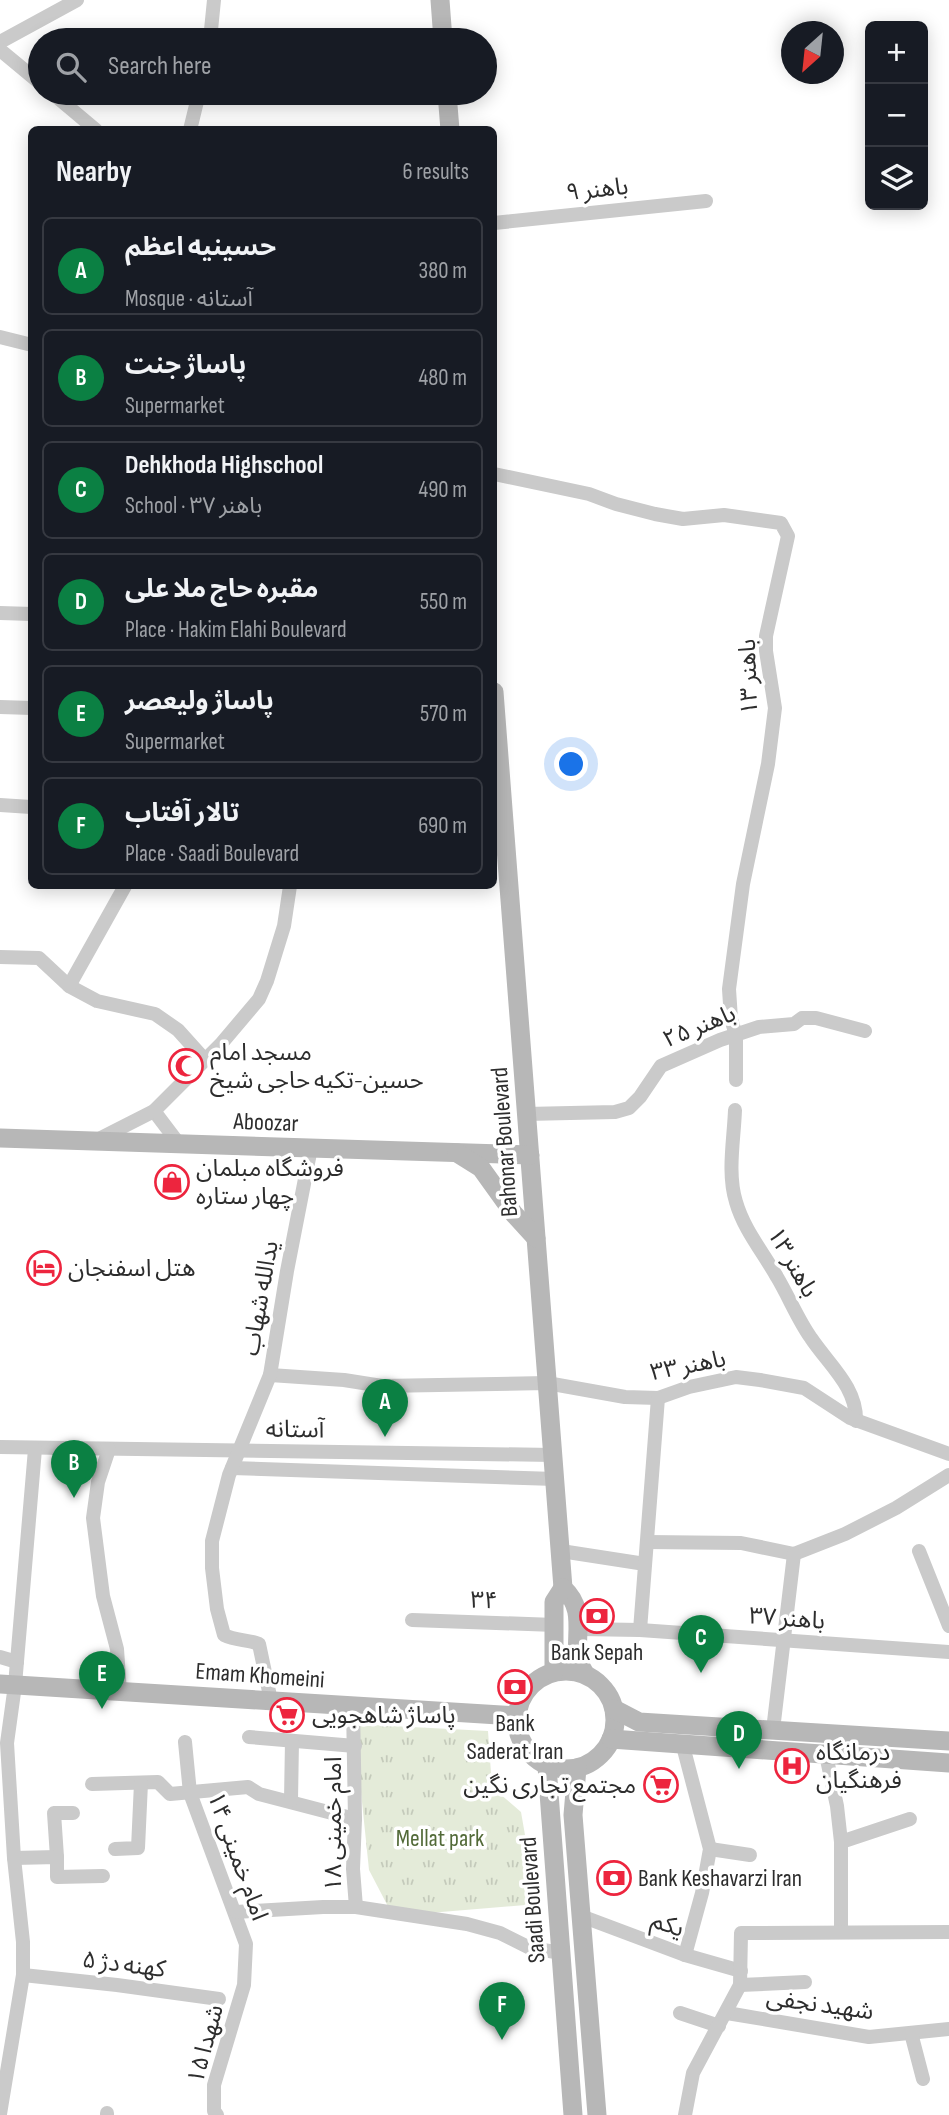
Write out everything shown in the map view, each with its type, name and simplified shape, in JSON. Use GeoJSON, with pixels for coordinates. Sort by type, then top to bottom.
{"type":"FeatureCollection","features":[{"type":"Feature","properties":{"kind":"main road"},"geometry":{"type":"LineString","coordinates":[[440,0],[442,28]]}},
{"type":"Feature","properties":{"kind":"main road"},"geometry":{"type":"LineString","coordinates":[[448,105],[450,126]]}},
{"type":"Feature","properties":{"kind":"main road","name":"Bahonar Boulevard"},"geometry":{"type":"LineString","coordinates":[[497,732],[563,1588]]}},
{"type":"Feature","properties":{"kind":"main road","name":"Aboozar"},"geometry":{"type":"LineString","coordinates":[[0,1138],[530,1155]]}},
{"type":"Feature","properties":{"kind":"main road"},"geometry":{"type":"LineString","coordinates":[[456,1153],[481,1168],[514,1214],[536,1238]]}},
{"type":"Feature","properties":{"kind":"main road"},"geometry":{"type":"LineString","coordinates":[[554,1672],[554,1602],[563,1588],[573,1597],[580,1629],[578,1659],[585,1674]]}},
{"type":"Feature","properties":{"kind":"main road"},"geometry":{"type":"LineString","coordinates":[[554,1672],[585,1674],[598,1683],[608,1695],[614,1709],[615,1724],[611,1739],[603,1752],[592,1762],[577,1768],[547,1766],[534,1758],[523,1746],[517,1731],[516,1716],[520,1701],[528,1688],[540,1678],[554,1672]]}},
{"type":"Feature","properties":{"kind":"main road","name":"Emam Khomeini"},"geometry":{"type":"LineString","coordinates":[[8,1684],[516,1716]]}},
{"type":"Feature","properties":{"kind":"main road"},"geometry":{"type":"LineString","coordinates":[[614,1709],[639,1722],[949,1741]]}},
{"type":"Feature","properties":{"kind":"main road"},"geometry":{"type":"LineString","coordinates":[[638,1743],[639,1722]]}},
{"type":"Feature","properties":{"kind":"main road"},"geometry":{"type":"LineString","coordinates":[[611,1739],[949,1763]]}},
{"type":"Feature","properties":{"kind":"main road","name":"Saadi Boulevard"},"geometry":{"type":"LineString","coordinates":[[547,1766],[573,2115]]}},
{"type":"Feature","properties":{"kind":"main road","name":"Saadi Boulevard"},"geometry":{"type":"LineString","coordinates":[[577,1768],[573,1815],[597,2115]]}},
{"type":"Feature","properties":{"kind":"main road"},"geometry":{"type":"LineString","coordinates":[[556,1884],[564,1876],[578,1881]]}},
{"type":"Feature","properties":{"kind":"street"},"geometry":{"type":"LineString","coordinates":[[0,42],[77,0]]}},
{"type":"Feature","properties":{"kind":"street"},"geometry":{"type":"LineString","coordinates":[[212,28],[214,0]]}},
{"type":"Feature","properties":{"kind":"street"},"geometry":{"type":"LineString","coordinates":[[0,50],[28,73]]}},
{"type":"Feature","properties":{"kind":"street"},"geometry":{"type":"LineString","coordinates":[[66,105],[91,126]]}},
{"type":"Feature","properties":{"kind":"street"},"geometry":{"type":"LineString","coordinates":[[191,126],[196,105]]}},
{"type":"Feature","properties":{"kind":"street","name":"باهنر ۹"},"geometry":{"type":"LineString","coordinates":[[497,223],[706,201]]}},
{"type":"Feature","properties":{"kind":"street"},"geometry":{"type":"LineString","coordinates":[[0,337],[28,344]]}},
{"type":"Feature","properties":{"kind":"street","name":"باهنر ۱۳"},"geometry":{"type":"LineString","coordinates":[[497,475],[589,494],[616,504],[683,519],[724,515],[781,523],[788,536],[766,636],[775,708],[768,764],[743,884],[729,989],[731,1019],[736,1035],[736,1080]]}},
{"type":"Feature","properties":{"kind":"street"},"geometry":{"type":"LineString","coordinates":[[0,613],[28,614]]}},
{"type":"Feature","properties":{"kind":"street"},"geometry":{"type":"LineString","coordinates":[[0,707],[28,708]]}},
{"type":"Feature","properties":{"kind":"street"},"geometry":{"type":"LineString","coordinates":[[0,805],[28,807]]}},
{"type":"Feature","properties":{"kind":"street"},"geometry":{"type":"LineString","coordinates":[[69,986],[123,889]]}},
{"type":"Feature","properties":{"kind":"street"},"geometry":{"type":"LineString","coordinates":[[94,1141],[154,1111],[205,1060],[259,999],[284,926],[290,889]]}},
{"type":"Feature","properties":{"kind":"street"},"geometry":{"type":"LineString","coordinates":[[0,957],[39,958],[69,986],[97,1001],[155,1014],[178,1030],[205,1060]]}},
{"type":"Feature","properties":{"kind":"street","name":"باهنر ۲۵"},"geometry":{"type":"LineString","coordinates":[[526,1114],[615,1112],[629,1108],[661,1066],[720,1040],[759,1027],[793,1024],[802,1018],[816,1018],[865,1031]]}},
{"type":"Feature","properties":{"kind":"street","name":"باهنر ۱۳"},"geometry":{"type":"LineString","coordinates":[[735,1110],[732,1177],[735,1201],[745,1225],[776,1274],[809,1336],[847,1384],[857,1407],[856,1421]]}},
{"type":"Feature","properties":{"kind":"street"},"geometry":{"type":"LineString","coordinates":[[154,1111],[179,1144]]}},
{"type":"Feature","properties":{"kind":"street","name":"یدالله شهاب"},"geometry":{"type":"LineString","coordinates":[[271,1701],[259,1644],[247,1639],[233,1639],[224,1634],[217,1609],[212,1541],[232,1468],[270,1375],[311,1148]]}},
{"type":"Feature","properties":{"kind":"street","name":"باهنر ۳۳"},"geometry":{"type":"LineString","coordinates":[[270,1375],[344,1380],[382,1387],[547,1383],[625,1397],[658,1398],[689,1387],[736,1377],[804,1388],[856,1421],[949,1454]]}},
{"type":"Feature","properties":{"kind":"street"},"geometry":{"type":"LineString","coordinates":[[640,1630],[658,1398]]}},
{"type":"Feature","properties":{"kind":"street","name":"آستانه"},"geometry":{"type":"LineString","coordinates":[[0,1447],[553,1455]]}},
{"type":"Feature","properties":{"kind":"street"},"geometry":{"type":"LineString","coordinates":[[0,2114],[23,1975],[23,1942],[14,1858],[7,1743],[8,1684],[17,1662],[35,1449]]}},
{"type":"Feature","properties":{"kind":"street"},"geometry":{"type":"LineString","coordinates":[[109,1449],[98,1482],[93,1518],[102,1589],[117,1649],[120,1692]]}},
{"type":"Feature","properties":{"kind":"street","name":"آستانه"},"geometry":{"type":"LineString","coordinates":[[232,1468],[555,1479]]}},
{"type":"Feature","properties":{"kind":"street"},"geometry":{"type":"LineString","coordinates":[[647,1542],[741,1542],[794,1554],[875,1518],[949,1475]]}},
{"type":"Feature","properties":{"kind":"street"},"geometry":{"type":"LineString","coordinates":[[561,1552],[645,1564]]}},
{"type":"Feature","properties":{"kind":"street"},"geometry":{"type":"LineString","coordinates":[[919,1552],[949,1626]]}},
{"type":"Feature","properties":{"kind":"street"},"geometry":{"type":"LineString","coordinates":[[774,1730],[782,1640],[794,1554]]}},
{"type":"Feature","properties":{"kind":"street","name":"۳۴"},"geometry":{"type":"LineString","coordinates":[[412,1620],[555,1625]]}},
{"type":"Feature","properties":{"kind":"street","name":"باهنر ۳۷"},"geometry":{"type":"LineString","coordinates":[[580,1629],[640,1630],[949,1652]]}},
{"type":"Feature","properties":{"kind":"street"},"geometry":{"type":"LineString","coordinates":[[0,1657],[17,1662]]}},
{"type":"Feature","properties":{"kind":"street","name":"امام خمینی ۱۸"},"geometry":{"type":"LineString","coordinates":[[236,1912],[356,1908],[353,1870],[353,1706]]}},
{"type":"Feature","properties":{"kind":"street"},"geometry":{"type":"LineString","coordinates":[[249,1737],[355,1746]]}},
{"type":"Feature","properties":{"kind":"street"},"geometry":{"type":"LineString","coordinates":[[291,1800],[292,1741]]}},
{"type":"Feature","properties":{"kind":"street","name":"امام خمینی ۱۴"},"geometry":{"type":"LineString","coordinates":[[185,1742],[190,1793],[246,1944],[244,1985]]}},
{"type":"Feature","properties":{"kind":"street"},"geometry":{"type":"LineString","coordinates":[[683,1746],[710,1849],[702,1893],[685,1955]]}},
{"type":"Feature","properties":{"kind":"street"},"geometry":{"type":"LineString","coordinates":[[826,1755],[837,1806],[841,1842],[841,1933]]}},
{"type":"Feature","properties":{"kind":"street"},"geometry":{"type":"LineString","coordinates":[[92,1784],[158,1782],[170,1794],[248,1787],[259,1794],[291,1800],[355,1819]]}},
{"type":"Feature","properties":{"kind":"street"},"geometry":{"type":"LineString","coordinates":[[115,1849],[138,1849],[141,1783]]}},
{"type":"Feature","properties":{"kind":"street"},"geometry":{"type":"LineString","coordinates":[[73,1812],[54,1814],[57,1877],[103,1876]]}},
{"type":"Feature","properties":{"kind":"street"},"geometry":{"type":"LineString","coordinates":[[841,1842],[910,1819]]}},
{"type":"Feature","properties":{"kind":"street"},"geometry":{"type":"LineString","coordinates":[[710,1849],[750,1854]]}},
{"type":"Feature","properties":{"kind":"street"},"geometry":{"type":"LineString","coordinates":[[14,1858],[57,1857]]}},
{"type":"Feature","properties":{"kind":"street"},"geometry":{"type":"LineString","coordinates":[[356,1908],[467,1924],[500,1933],[530,1948],[562,1953]]}},
{"type":"Feature","properties":{"kind":"street","name":"یکم"},"geometry":{"type":"LineString","coordinates":[[581,1916],[740,1978],[805,1982]]}},
{"type":"Feature","properties":{"kind":"street"},"geometry":{"type":"LineString","coordinates":[[685,2115],[693,2073],[727,2013],[740,1978],[741,1933],[949,1932]]}},
{"type":"Feature","properties":{"kind":"street","name":"کهنه دژ ۵"},"geometry":{"type":"LineString","coordinates":[[23,1975],[219,1999]]}},
{"type":"Feature","properties":{"kind":"street","name":"شهدا ۱۵"},"geometry":{"type":"LineString","coordinates":[[214,2114],[214,2085],[244,1985]]}},
{"type":"Feature","properties":{"kind":"street"},"geometry":{"type":"LineString","coordinates":[[680,2013],[719,2026]]}},
{"type":"Feature","properties":{"kind":"street","name":"شهید نجفی"},"geometry":{"type":"LineString","coordinates":[[727,2013],[869,2037],[949,2029]]}},
{"type":"Feature","properties":{"kind":"street"},"geometry":{"type":"LineString","coordinates":[[911,2033],[923,2079]]}},
{"type":"Feature","properties":{"kind":"green space","name":"Mellat park"},"geometry":{"type":"Polygon","coordinates":[[[354,1724],[488,1731],[492,1787],[521,1812],[537,1904],[393,1916],[369,1870],[354,1724]]]}},
{"type":"Feature","properties":{"kind":"place","name":"مسجد امام حسین-تکیه حاجی شیخ"},"geometry":{"type":"Point","coordinates":[186,1066]}},
{"type":"Feature","properties":{"kind":"place","name":"فروشگاه مبلمان چهار ستاره"},"geometry":{"type":"Point","coordinates":[172,1182]}},
{"type":"Feature","properties":{"kind":"place","name":"هتل اسفنجان"},"geometry":{"type":"Point","coordinates":[44,1268]}},
{"type":"Feature","properties":{"kind":"place","name":"حسینیه اعظم"},"geometry":{"type":"Point","coordinates":[385,1437]}},
{"type":"Feature","properties":{"kind":"place","name":"پاساژ جنت"},"geometry":{"type":"Point","coordinates":[74,1498]}},
{"type":"Feature","properties":{"kind":"place","name":"Bank Sepah"},"geometry":{"type":"Point","coordinates":[597,1616]}},
{"type":"Feature","properties":{"kind":"place","name":"Dehkhoda Highschool"},"geometry":{"type":"Point","coordinates":[701,1673]}},
{"type":"Feature","properties":{"kind":"place","name":"Bank Saderat Iran"},"geometry":{"type":"Point","coordinates":[515,1687]}},
{"type":"Feature","properties":{"kind":"place","name":"پاساژ ولیعصر"},"geometry":{"type":"Point","coordinates":[102,1709]}},
{"type":"Feature","properties":{"kind":"place","name":"پاساژ شاهجویی"},"geometry":{"type":"Point","coordinates":[287,1715]}},
{"type":"Feature","properties":{"kind":"place","name":"درمانگاه فرهنگیان"},"geometry":{"type":"Point","coordinates":[792,1766]}},
{"type":"Feature","properties":{"kind":"place","name":"مقبره حاج ملا علی"},"geometry":{"type":"Point","coordinates":[739,1769]}},
{"type":"Feature","properties":{"kind":"place","name":"مجتمع تجاری نگین"},"geometry":{"type":"Point","coordinates":[661,1785]}},
{"type":"Feature","properties":{"kind":"place","name":"Bank Keshavarzi Iran"},"geometry":{"type":"Point","coordinates":[614,1878]}},
{"type":"Feature","properties":{"kind":"place","name":"تالار آفتاب"},"geometry":{"type":"Point","coordinates":[502,2040]}}]}
